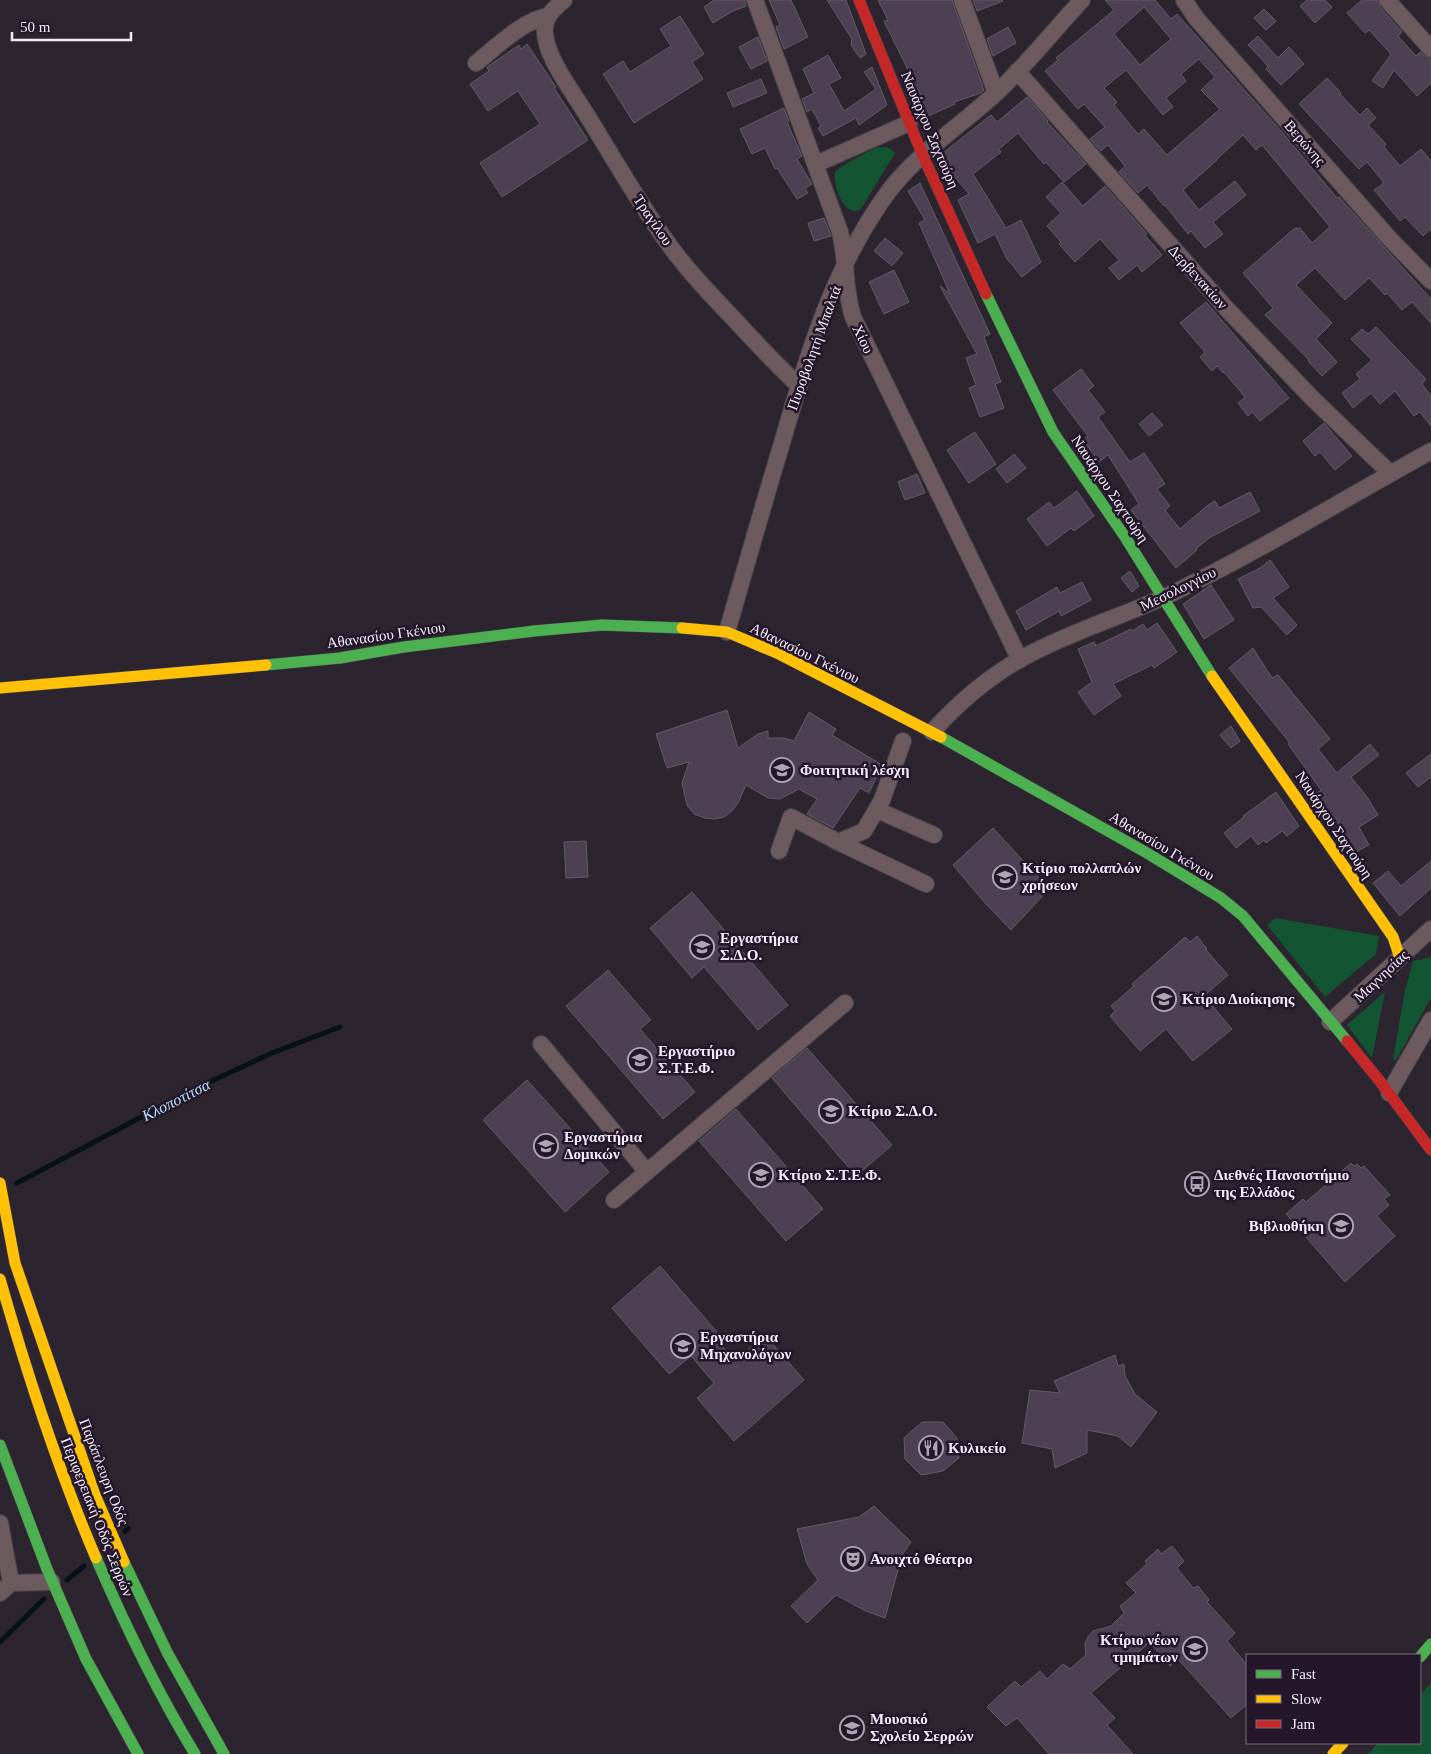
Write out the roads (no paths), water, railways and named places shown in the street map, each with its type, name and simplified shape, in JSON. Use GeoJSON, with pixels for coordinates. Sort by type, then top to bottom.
{"type":"FeatureCollection","features":[{"type":"Feature","properties":{"kind":"street"},"geometry":{"type":"LineString","coordinates":[[476,63],[521,28],[539,18],[546,22],[564,0]]}},
{"type":"Feature","properties":{"kind":"street","name":"Χίου"},"geometry":{"type":"LineString","coordinates":[[755,0],[840,232],[848,303],[860,334],[1020,660]]}},
{"type":"Feature","properties":{"kind":"street","name":"Ναυάρχου Σαχτούρη"},"geometry":{"type":"LineString","coordinates":[[858,0],[923,156],[990,302],[1053,432],[1125,537],[1203,664],[1392,937],[1400,958]]}},
{"type":"Feature","properties":{"kind":"street"},"geometry":{"type":"LineString","coordinates":[[962,0],[996,93]]}},
{"type":"Feature","properties":{"kind":"street","name":"Πυροβολητή Μπαλτά"},"geometry":{"type":"LineString","coordinates":[[726,632],[798,386],[822,318],[845,266],[871,219],[898,180],[996,93],[1082,0]]}},
{"type":"Feature","properties":{"kind":"street"},"geometry":{"type":"LineString","coordinates":[[1387,0],[1431,49]]}},
{"type":"Feature","properties":{"kind":"street","name":"Βερώνης"},"geometry":{"type":"LineString","coordinates":[[1191,3],[1389,238],[1431,281]]}},
{"type":"Feature","properties":{"kind":"street","name":"Τραγίλου"},"geometry":{"type":"LineString","coordinates":[[546,22],[547,43],[556,62],[650,218],[694,276],[798,386]]}},
{"type":"Feature","properties":{"kind":"street","name":"Δερβενακίων"},"geometry":{"type":"LineString","coordinates":[[1017,71],[1226,308],[1313,399],[1390,473]]}},
{"type":"Feature","properties":{"kind":"street"},"geometry":{"type":"LineString","coordinates":[[816,164],[909,122]]}},
{"type":"Feature","properties":{"kind":"street","name":"Μεσολογγίου"},"geometry":{"type":"LineString","coordinates":[[932,732],[968,697],[1020,660],[1055,642],[1161,598],[1236,560],[1431,451]]}},
{"type":"Feature","properties":{"kind":"street","name":"Αθανασίου Γκένιου"},"geometry":{"type":"LineString","coordinates":[[0,688],[340,658],[404,647],[525,632],[602,625],[726,632],[779,654],[932,732],[1147,853],[1221,898],[1243,916],[1389,1093],[1431,1150]]}},
{"type":"Feature","properties":{"kind":"street"},"geometry":{"type":"LineString","coordinates":[[838,842],[864,832],[882,800],[903,740]]}},
{"type":"Feature","properties":{"kind":"street"},"geometry":{"type":"LineString","coordinates":[[877,810],[934,835]]}},
{"type":"Feature","properties":{"kind":"street"},"geometry":{"type":"LineString","coordinates":[[780,851],[791,817],[926,884]]}},
{"type":"Feature","properties":{"kind":"street","name":"Μαγνησίας"},"geometry":{"type":"LineString","coordinates":[[1330,1022],[1431,929]]}},
{"type":"Feature","properties":{"kind":"street"},"geometry":{"type":"LineString","coordinates":[[614,1200],[845,1003]]}},
{"type":"Feature","properties":{"kind":"street"},"geometry":{"type":"LineString","coordinates":[[1389,1093],[1431,1020]]}},
{"type":"Feature","properties":{"kind":"street"},"geometry":{"type":"LineString","coordinates":[[541,1044],[647,1172]]}},
{"type":"Feature","properties":{"kind":"street","name":"Παράπλευρη Οδός"},"geometry":{"type":"LineString","coordinates":[[0,1184],[15,1262],[94,1495],[130,1578],[168,1654],[224,1754]]}},
{"type":"Feature","properties":{"kind":"street","name":"Περιφερειακή Οδός Σερρών"},"geometry":{"type":"LineString","coordinates":[[0,1279],[51,1446],[92,1551],[131,1637],[195,1754]]}},
{"type":"Feature","properties":{"kind":"street"},"geometry":{"type":"LineString","coordinates":[[0,1445],[52,1582],[86,1659],[138,1754]]}},
{"type":"Feature","properties":{"kind":"street"},"geometry":{"type":"LineString","coordinates":[[0,1522],[3,1589],[52,1582]]}},
{"type":"Feature","properties":{"kind":"street"},"geometry":{"type":"LineString","coordinates":[[1421,1656],[1431,1644]]}},
{"type":"Feature","properties":{"kind":"street"},"geometry":{"type":"LineString","coordinates":[[1333,1754],[1342,1744]]}},
{"type":"Feature","properties":{"kind":"waterway","name":"Κλοποτίτσα"},"geometry":{"type":"LineString","coordinates":[[17,1183],[192,1090],[272,1053],[340,1027]]}},
{"type":"Feature","properties":{"kind":"waterway"},"geometry":{"type":"LineString","coordinates":[[67,1580],[84,1566]]}},
{"type":"Feature","properties":{"kind":"waterway"},"geometry":{"type":"LineString","coordinates":[[0,1642],[44,1599]]}},
{"type":"Feature","properties":{"kind":"place","name":"Φοιτητική λέσχη"},"geometry":{"type":"Point","coordinates":[782,770]}},
{"type":"Feature","properties":{"kind":"place","name":"Κτίριο πολλαπλών χρήσεων"},"geometry":{"type":"Point","coordinates":[1005,877]}},
{"type":"Feature","properties":{"kind":"place","name":"Εργαστήρια Σ.Δ.Ο."},"geometry":{"type":"Point","coordinates":[702,947]}},
{"type":"Feature","properties":{"kind":"place","name":"Κτίριο Διοίκησης"},"geometry":{"type":"Point","coordinates":[1164,999]}},
{"type":"Feature","properties":{"kind":"place","name":"Εργαστήριο Σ.Τ.Ε.Φ."},"geometry":{"type":"Point","coordinates":[640,1060]}},
{"type":"Feature","properties":{"kind":"place","name":"Κτίριο Σ.Δ.Ο."},"geometry":{"type":"Point","coordinates":[831,1111]}},
{"type":"Feature","properties":{"kind":"place","name":"Εργαστήρια Δομικών"},"geometry":{"type":"Point","coordinates":[546,1146]}},
{"type":"Feature","properties":{"kind":"place","name":"Κτίριο Σ.Τ.Ε.Φ."},"geometry":{"type":"Point","coordinates":[761,1175]}},
{"type":"Feature","properties":{"kind":"place","name":"Διεθνές Πανσιστήμιο της Ελλάδος"},"geometry":{"type":"Point","coordinates":[1197,1184]}},
{"type":"Feature","properties":{"kind":"place","name":"Βιβλιοθήκη"},"geometry":{"type":"Point","coordinates":[1341,1226]}},
{"type":"Feature","properties":{"kind":"place","name":"Εργαστήρια Μηχανολόγων"},"geometry":{"type":"Point","coordinates":[683,1346]}},
{"type":"Feature","properties":{"kind":"place","name":"Κυλικείο"},"geometry":{"type":"Point","coordinates":[931,1448]}},
{"type":"Feature","properties":{"kind":"place","name":"Ανοιχτό Θέατρο"},"geometry":{"type":"Point","coordinates":[853,1559]}},
{"type":"Feature","properties":{"kind":"place","name":"Κτίριο νέων τμημάτων"},"geometry":{"type":"Point","coordinates":[1195,1649]}},
{"type":"Feature","properties":{"kind":"place","name":"Μουσικό Σχολείο Σερρών"},"geometry":{"type":"Point","coordinates":[852,1728]}}]}
